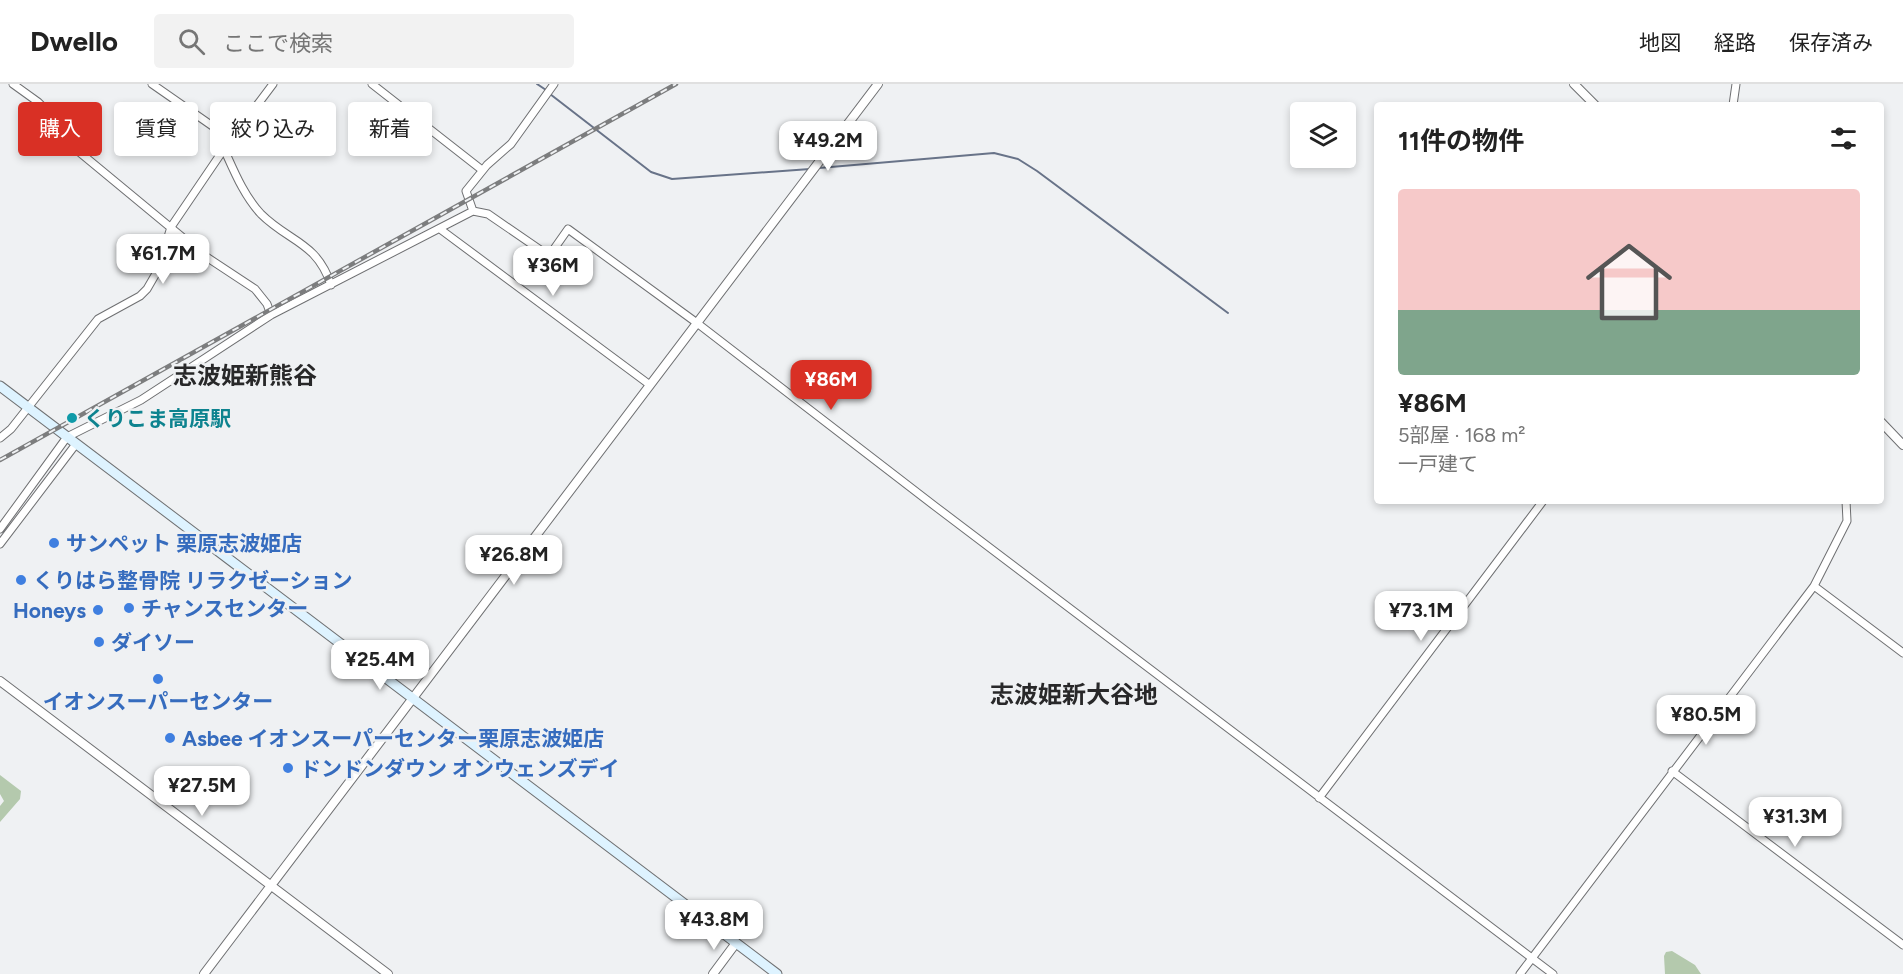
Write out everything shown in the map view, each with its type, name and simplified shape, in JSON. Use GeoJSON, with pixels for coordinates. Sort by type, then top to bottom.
{"type":"FeatureCollection","features":[{"type":"Feature","properties":{"kind":"main road"},"geometry":{"type":"LineString","coordinates":[[0,386],[777,974]]}},
{"type":"Feature","properties":{"kind":"street"},"geometry":{"type":"LineString","coordinates":[[14,84],[38,102],[63,127],[78,152],[205,256],[255,289],[267,304],[271,315]]}},
{"type":"Feature","properties":{"kind":"street"},"geometry":{"type":"LineString","coordinates":[[152,84],[210,124]]}},
{"type":"Feature","properties":{"kind":"street"},"geometry":{"type":"LineString","coordinates":[[259,102],[273,84]]}},
{"type":"Feature","properties":{"kind":"street"},"geometry":{"type":"LineString","coordinates":[[372,84],[482,170]]}},
{"type":"Feature","properties":{"kind":"street"},"geometry":{"type":"LineString","coordinates":[[204,974],[878,84]]}},
{"type":"Feature","properties":{"kind":"street"},"geometry":{"type":"LineString","coordinates":[[1574,84],[1592,102]]}},
{"type":"Feature","properties":{"kind":"street"},"geometry":{"type":"LineString","coordinates":[[1733,102],[1736,84]]}},
{"type":"Feature","properties":{"kind":"street"},"geometry":{"type":"LineString","coordinates":[[473,211],[466,191],[482,170],[512,144],[553,86]]}},
{"type":"Feature","properties":{"kind":"street"},"geometry":{"type":"LineString","coordinates":[[0,438],[12,429],[98,319],[140,296],[147,289],[158,270],[171,227],[219,156]]}},
{"type":"Feature","properties":{"kind":"street"},"geometry":{"type":"LineString","coordinates":[[227,156],[244,190],[259,212],[319,257],[331,285]]}},
{"type":"Feature","properties":{"kind":"street"},"geometry":{"type":"LineString","coordinates":[[0,529],[67,437],[141,400],[271,315],[473,211],[478,210],[488,214],[549,256],[568,229],[697,323],[1553,974]]}},
{"type":"Feature","properties":{"kind":"street"},"geometry":{"type":"LineString","coordinates":[[441,229],[650,385]]}},
{"type":"Feature","properties":{"kind":"street"},"geometry":{"type":"LineString","coordinates":[[1884,425],[1903,445]]}},
{"type":"Feature","properties":{"kind":"street"},"geometry":{"type":"LineString","coordinates":[[0,543],[76,444]]}},
{"type":"Feature","properties":{"kind":"street"},"geometry":{"type":"LineString","coordinates":[[26,494],[38,493]]}},
{"type":"Feature","properties":{"kind":"street"},"geometry":{"type":"LineString","coordinates":[[1319,798],[1541,504]]}},
{"type":"Feature","properties":{"kind":"street"},"geometry":{"type":"LineString","coordinates":[[1520,974],[1814,586],[1847,521],[1846,504]]}},
{"type":"Feature","properties":{"kind":"street"},"geometry":{"type":"LineString","coordinates":[[1814,586],[1903,653]]}},
{"type":"Feature","properties":{"kind":"street"},"geometry":{"type":"LineString","coordinates":[[0,681],[388,974]]}},
{"type":"Feature","properties":{"kind":"street"},"geometry":{"type":"LineString","coordinates":[[1672,771],[1903,945]]}},
{"type":"Feature","properties":{"kind":"street"},"geometry":{"type":"LineString","coordinates":[[713,974],[736,943]]}},
{"type":"Feature","properties":{"kind":"green space"},"geometry":{"type":"Polygon","coordinates":[[[0,775],[21,791],[20,799],[0,822],[0,806],[4,801],[0,794],[0,775]]]}},
{"type":"Feature","properties":{"kind":"green space"},"geometry":{"type":"Polygon","coordinates":[[[1672,951],[1695,965],[1701,974],[1665,974],[1664,956],[1666,952],[1672,951]]]}},
{"type":"Feature","properties":{"kind":"waterway"},"geometry":{"type":"LineString","coordinates":[[537,84],[546,90]]}},
{"type":"Feature","properties":{"kind":"waterway"},"geometry":{"type":"LineString","coordinates":[[550,94],[651,172],[672,179],[810,169]]}},
{"type":"Feature","properties":{"kind":"waterway"},"geometry":{"type":"LineString","coordinates":[[819,168],[994,153],[1018,159],[1228,313]]}},
{"type":"Feature","properties":{"kind":"railway"},"geometry":{"type":"LineString","coordinates":[[0,460],[676,84]]}},
{"type":"Feature","properties":{"kind":"place","name":"くりこま高原駅"},"geometry":{"type":"Point","coordinates":[72,418]}},
{"type":"Feature","properties":{"kind":"place","name":"サンペット 栗原志波姫店"},"geometry":{"type":"Point","coordinates":[54,543]}},
{"type":"Feature","properties":{"kind":"place","name":"くりはら整骨院 リラクゼーション"},"geometry":{"type":"Point","coordinates":[21,580]}},
{"type":"Feature","properties":{"kind":"place","name":"チャンスセンター"},"geometry":{"type":"Point","coordinates":[129,608]}},
{"type":"Feature","properties":{"kind":"place","name":"Honeys"},"geometry":{"type":"Point","coordinates":[98,610]}},
{"type":"Feature","properties":{"kind":"place","name":"ダイソー"},"geometry":{"type":"Point","coordinates":[99,642]}},
{"type":"Feature","properties":{"kind":"place","name":"イオンスーパーセンター"},"geometry":{"type":"Point","coordinates":[158,679]}},
{"type":"Feature","properties":{"kind":"place","name":"Asbee イオンスーパーセンター栗原志波姫店"},"geometry":{"type":"Point","coordinates":[170,738]}},
{"type":"Feature","properties":{"kind":"place","name":"ドンドンダウン オンウェンズデイ"},"geometry":{"type":"Point","coordinates":[288,768]}},
{"type":"Feature","properties":{"kind":"district","name":"志波姫新熊谷"},"geometry":{"type":"Point","coordinates":[245,375]}},
{"type":"Feature","properties":{"kind":"district","name":"志波姫新大谷地"},"geometry":{"type":"Point","coordinates":[1074,694]}}]}
